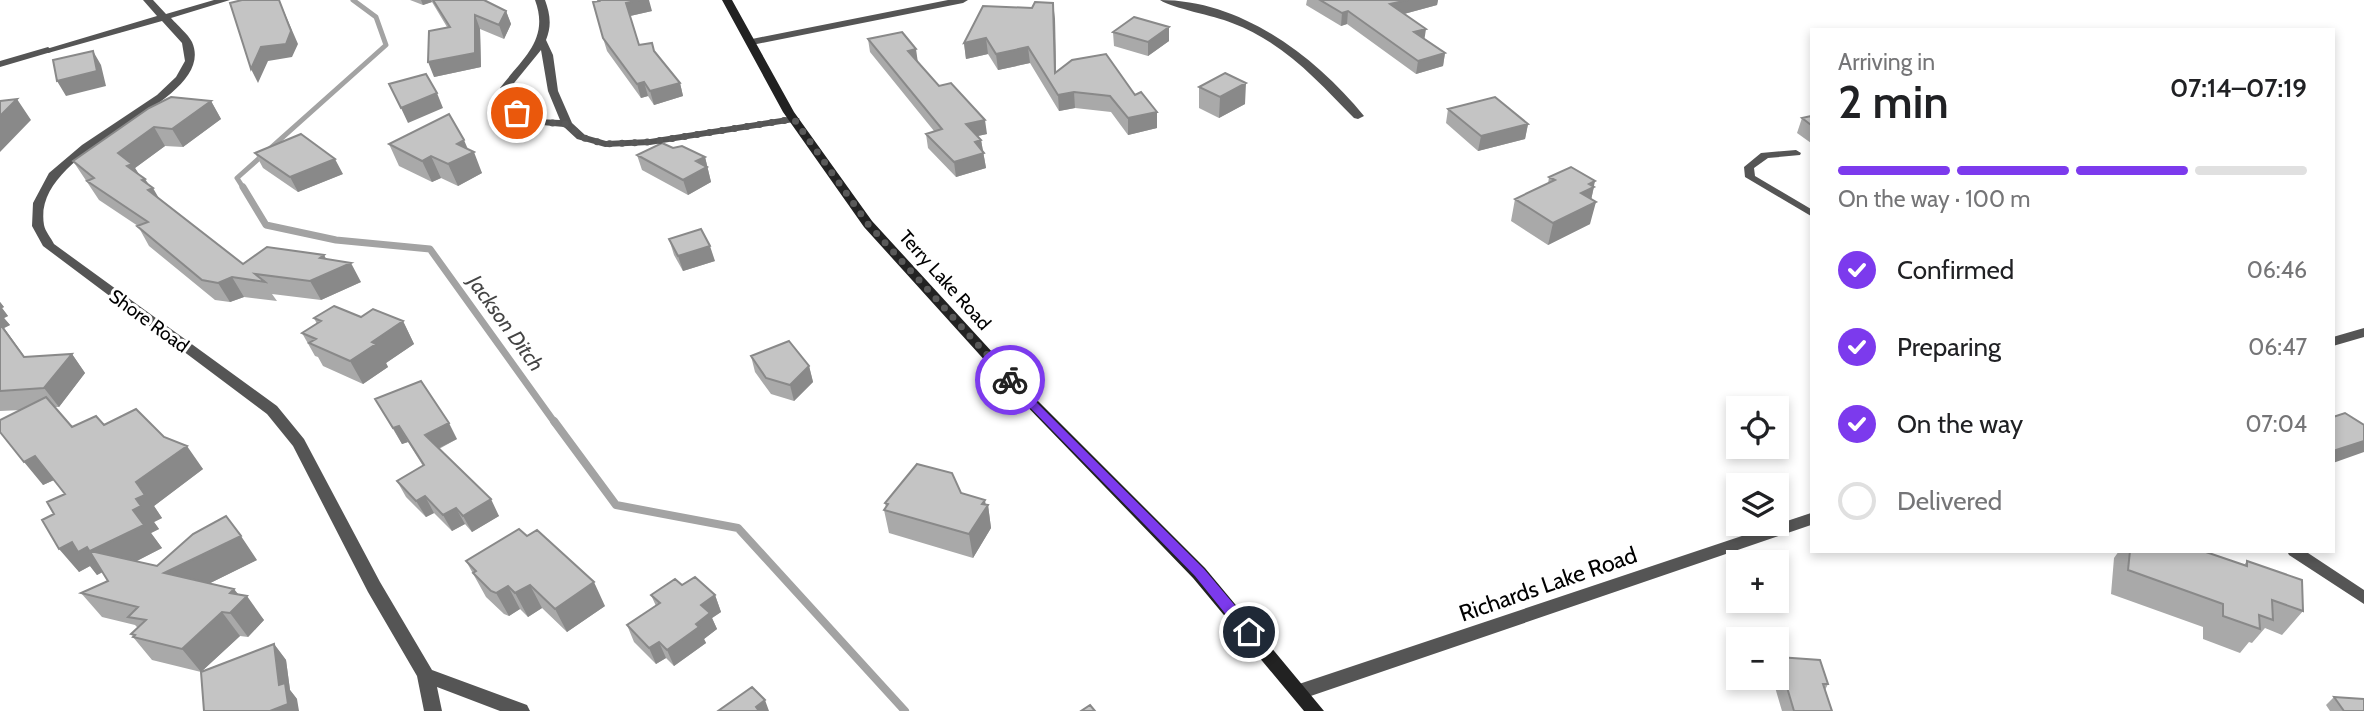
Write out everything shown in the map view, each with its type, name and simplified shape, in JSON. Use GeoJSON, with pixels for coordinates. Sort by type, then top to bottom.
{"type":"FeatureCollection","features":[{"type":"Feature","properties":{"kind":"main road","name":"Terry Lake Road"},"geometry":{"type":"LineString","coordinates":[[727,0],[794,119],[868,224],[1022,393],[1199,573],[1315,711]]}},
{"type":"Feature","properties":{"kind":"street","name":"Shore Road"},"geometry":{"type":"LineString","coordinates":[[148,0],[187,42],[190,61],[180,79],[161,97],[86,147],[53,176],[39,203],[38,226],[49,246],[272,410],[279,418],[299,443],[374,587],[426,675],[433,711]]}},
{"type":"Feature","properties":{"kind":"street"},"geometry":{"type":"LineString","coordinates":[[48,50],[225,0]]}},
{"type":"Feature","properties":{"kind":"street"},"geometry":{"type":"LineString","coordinates":[[540,0],[546,17],[542,41],[505,88],[509,108],[535,122],[567,124]]}},
{"type":"Feature","properties":{"kind":"street"},"geometry":{"type":"LineString","coordinates":[[752,42],[963,0]]}},
{"type":"Feature","properties":{"kind":"street"},"geometry":{"type":"LineString","coordinates":[[1165,0],[1215,13],[1270,37],[1299,57],[1358,116]]}},
{"type":"Feature","properties":{"kind":"street"},"geometry":{"type":"LineString","coordinates":[[542,41],[548,55],[553,91],[567,124],[581,137],[605,144],[650,142],[794,119]]}},
{"type":"Feature","properties":{"kind":"street"},"geometry":{"type":"LineString","coordinates":[[2335,341],[2364,332]]}},
{"type":"Feature","properties":{"kind":"street","name":"Richards Lake Road"},"geometry":{"type":"LineString","coordinates":[[1299,692],[1810,519]]}},
{"type":"Feature","properties":{"kind":"street"},"geometry":{"type":"LineString","coordinates":[[426,675],[521,711]]}},
{"type":"Feature","properties":{"kind":"lane"},"geometry":{"type":"LineString","coordinates":[[0,64],[48,50]]}},
{"type":"Feature","properties":{"kind":"lane"},"geometry":{"type":"LineString","coordinates":[[1796,153],[1765,155],[1749,167],[1751,177],[1810,212]]}},
{"type":"Feature","properties":{"kind":"lane"},"geometry":{"type":"LineString","coordinates":[[2297,553],[2364,598]]}},
{"type":"Feature","properties":{"kind":"building"},"geometry":{"type":"Polygon","coordinates":[[[242,0],[279,0],[291,31],[286,44],[261,47],[251,69],[230,3],[242,0]]]}},
{"type":"Feature","properties":{"kind":"building"},"geometry":{"type":"Polygon","coordinates":[[[433,0],[484,0],[506,11],[499,25],[475,15],[475,53],[428,62],[429,31],[450,27],[433,0]]]}},
{"type":"Feature","properties":{"kind":"building"},"geometry":{"type":"Polygon","coordinates":[[[640,0],[626,3],[639,45],[652,43],[654,51],[680,83],[650,91],[644,82],[637,84],[603,38],[593,2],[640,0]]]}},
{"type":"Feature","properties":{"kind":"building"},"geometry":{"type":"Polygon","coordinates":[[[1320,0],[1408,0],[1390,4],[1426,29],[1414,32],[1445,53],[1418,61],[1348,11],[1342,13],[1320,0]]]}},
{"type":"Feature","properties":{"kind":"building"},"geometry":{"type":"Polygon","coordinates":[[[1035,2],[1053,3],[1055,73],[1072,60],[1106,54],[1135,95],[1141,92],[1157,112],[1128,118],[1110,96],[1074,92],[1058,95],[1028,47],[996,54],[986,38],[964,43],[983,6],[1032,8],[1035,2]]]}},
{"type":"Feature","properties":{"kind":"building"},"geometry":{"type":"Polygon","coordinates":[[[1134,17],[1169,27],[1148,42],[1113,32],[1134,17]]]}},
{"type":"Feature","properties":{"kind":"building"},"geometry":{"type":"Polygon","coordinates":[[[902,32],[916,49],[908,51],[939,86],[951,83],[985,120],[966,124],[981,140],[975,142],[984,153],[954,162],[926,134],[942,129],[868,39],[902,32]]]}},
{"type":"Feature","properties":{"kind":"building"},"geometry":{"type":"Polygon","coordinates":[[[93,51],[97,71],[57,81],[53,60],[93,51]]]}},
{"type":"Feature","properties":{"kind":"building"},"geometry":{"type":"Polygon","coordinates":[[[1225,73],[1246,83],[1220,97],[1199,87],[1225,73]]]}},
{"type":"Feature","properties":{"kind":"building"},"geometry":{"type":"Polygon","coordinates":[[[426,74],[437,93],[401,108],[389,84],[426,74]]]}},
{"type":"Feature","properties":{"kind":"building"},"geometry":{"type":"Polygon","coordinates":[[[171,97],[211,101],[172,129],[154,127],[118,153],[132,164],[127,166],[153,188],[148,190],[243,264],[267,247],[324,255],[320,258],[351,263],[310,281],[255,274],[265,282],[232,277],[218,283],[202,280],[137,226],[148,222],[87,181],[94,178],[73,161],[149,108],[171,97]]]}},
{"type":"Feature","properties":{"kind":"building"},"geometry":{"type":"Polygon","coordinates":[[[1495,97],[1528,124],[1481,136],[1448,109],[1495,97]]]}},
{"type":"Feature","properties":{"kind":"building"},"geometry":{"type":"Polygon","coordinates":[[[17,99],[0,116],[0,101],[17,99]]]}},
{"type":"Feature","properties":{"kind":"building"},"geometry":{"type":"Polygon","coordinates":[[[449,114],[464,140],[457,144],[474,152],[448,164],[431,156],[422,161],[389,144],[449,114]]]}},
{"type":"Feature","properties":{"kind":"building"},"geometry":{"type":"Polygon","coordinates":[[[1810,116],[1810,124],[1802,118],[1810,116]]]}},
{"type":"Feature","properties":{"kind":"building"},"geometry":{"type":"Polygon","coordinates":[[[301,134],[335,159],[290,177],[255,153],[301,134]]]}},
{"type":"Feature","properties":{"kind":"building"},"geometry":{"type":"Polygon","coordinates":[[[662,143],[673,148],[682,146],[705,157],[696,161],[707,167],[683,180],[637,155],[662,143]]]}},
{"type":"Feature","properties":{"kind":"building"},"geometry":{"type":"Polygon","coordinates":[[[1571,167],[1595,181],[1589,184],[1594,187],[1581,193],[1596,202],[1553,223],[1515,199],[1555,180],[1549,177],[1571,167]]]}},
{"type":"Feature","properties":{"kind":"building"},"geometry":{"type":"Polygon","coordinates":[[[701,229],[710,246],[678,256],[669,239],[701,229]]]}},
{"type":"Feature","properties":{"kind":"building"},"geometry":{"type":"Polygon","coordinates":[[[334,306],[361,317],[373,309],[403,321],[350,361],[309,343],[316,339],[302,333],[321,321],[314,318],[334,306]]]}},
{"type":"Feature","properties":{"kind":"building"},"geometry":{"type":"Polygon","coordinates":[[[0,324],[24,357],[72,354],[44,388],[0,391],[0,324]]]}},
{"type":"Feature","properties":{"kind":"building"},"geometry":{"type":"Polygon","coordinates":[[[789,341],[809,366],[790,385],[766,378],[751,356],[789,341]]]}},
{"type":"Feature","properties":{"kind":"building"},"geometry":{"type":"Polygon","coordinates":[[[421,381],[449,423],[425,435],[491,499],[463,516],[456,508],[443,515],[425,496],[416,501],[397,481],[424,465],[399,426],[393,428],[375,399],[421,381]]]}},
{"type":"Feature","properties":{"kind":"building"},"geometry":{"type":"Polygon","coordinates":[[[46,397],[72,427],[96,416],[104,425],[136,409],[164,437],[187,446],[136,482],[145,495],[136,499],[141,506],[133,510],[144,525],[90,551],[157,566],[193,534],[226,516],[241,536],[164,573],[234,589],[230,593],[247,596],[230,613],[222,612],[182,649],[133,637],[135,635],[131,634],[146,620],[128,617],[138,607],[81,593],[108,581],[87,547],[78,552],[72,542],[59,549],[42,520],[54,514],[47,502],[65,494],[35,456],[24,462],[0,432],[0,420],[46,397]]]}},
{"type":"Feature","properties":{"kind":"building"},"geometry":{"type":"Polygon","coordinates":[[[2345,413],[2364,425],[2364,441],[2335,450],[2335,416],[2345,413]]]}},
{"type":"Feature","properties":{"kind":"building"},"geometry":{"type":"Polygon","coordinates":[[[917,464],[952,473],[961,493],[985,500],[982,504],[988,505],[969,534],[884,510],[888,504],[885,503],[917,464]]]}},
{"type":"Feature","properties":{"kind":"building"},"geometry":{"type":"Polygon","coordinates":[[[519,529],[527,536],[537,530],[594,582],[555,609],[530,585],[515,593],[508,586],[496,593],[491,591],[473,573],[476,571],[466,561],[519,529]]]}},
{"type":"Feature","properties":{"kind":"building"},"geometry":{"type":"Polygon","coordinates":[[[2130,553],[2209,553],[2247,566],[2247,561],[2302,580],[2303,611],[2272,600],[2273,620],[2259,615],[2260,629],[2223,616],[2223,604],[2128,570],[2130,553]]]}},
{"type":"Feature","properties":{"kind":"building"},"geometry":{"type":"Polygon","coordinates":[[[695,577],[715,595],[701,605],[710,613],[696,624],[699,627],[667,650],[659,642],[649,648],[627,625],[660,603],[651,595],[675,579],[682,585],[695,577]]]}},
{"type":"Feature","properties":{"kind":"building"},"geometry":{"type":"Polygon","coordinates":[[[274,644],[279,685],[285,683],[288,704],[270,711],[204,711],[201,672],[274,644]]]}},
{"type":"Feature","properties":{"kind":"building"},"geometry":{"type":"Polygon","coordinates":[[[1789,658],[1820,660],[1828,684],[1823,684],[1832,711],[1794,711],[1788,690],[1789,658]]]}},
{"type":"Feature","properties":{"kind":"building"},"geometry":{"type":"Polygon","coordinates":[[[752,687],[765,700],[756,707],[759,711],[718,711],[752,687]]]}},
{"type":"Feature","properties":{"kind":"building"},"geometry":{"type":"Polygon","coordinates":[[[2334,697],[2364,699],[2364,711],[2344,711],[2334,697]]]}},
{"type":"Feature","properties":{"kind":"building"},"geometry":{"type":"Polygon","coordinates":[[[1090,705],[1095,711],[1081,711],[1090,705]]]}},
{"type":"Feature","properties":{"kind":"waterway","name":"Jackson Ditch"},"geometry":{"type":"LineString","coordinates":[[244,189],[237,178],[386,45],[376,17],[353,0]]}},
{"type":"Feature","properties":{"kind":"waterway","name":"Jackson Ditch"},"geometry":{"type":"LineString","coordinates":[[243,187],[266,225],[336,240],[430,249],[555,423]]}},
{"type":"Feature","properties":{"kind":"waterway","name":"Jackson Ditch"},"geometry":{"type":"LineString","coordinates":[[554,421],[616,505],[738,528],[905,711]]}},
{"type":"Feature","properties":{"kind":"way so far"},"geometry":{"type":"LineString","coordinates":[[517,113],[535,122],[567,124],[581,137],[605,144],[650,142],[794,119],[868,224],[1010,380]]}},
{"type":"Feature","properties":{"kind":"route"},"geometry":{"type":"LineString","coordinates":[[1010,380],[1199,573],[1249,632]]}}]}
